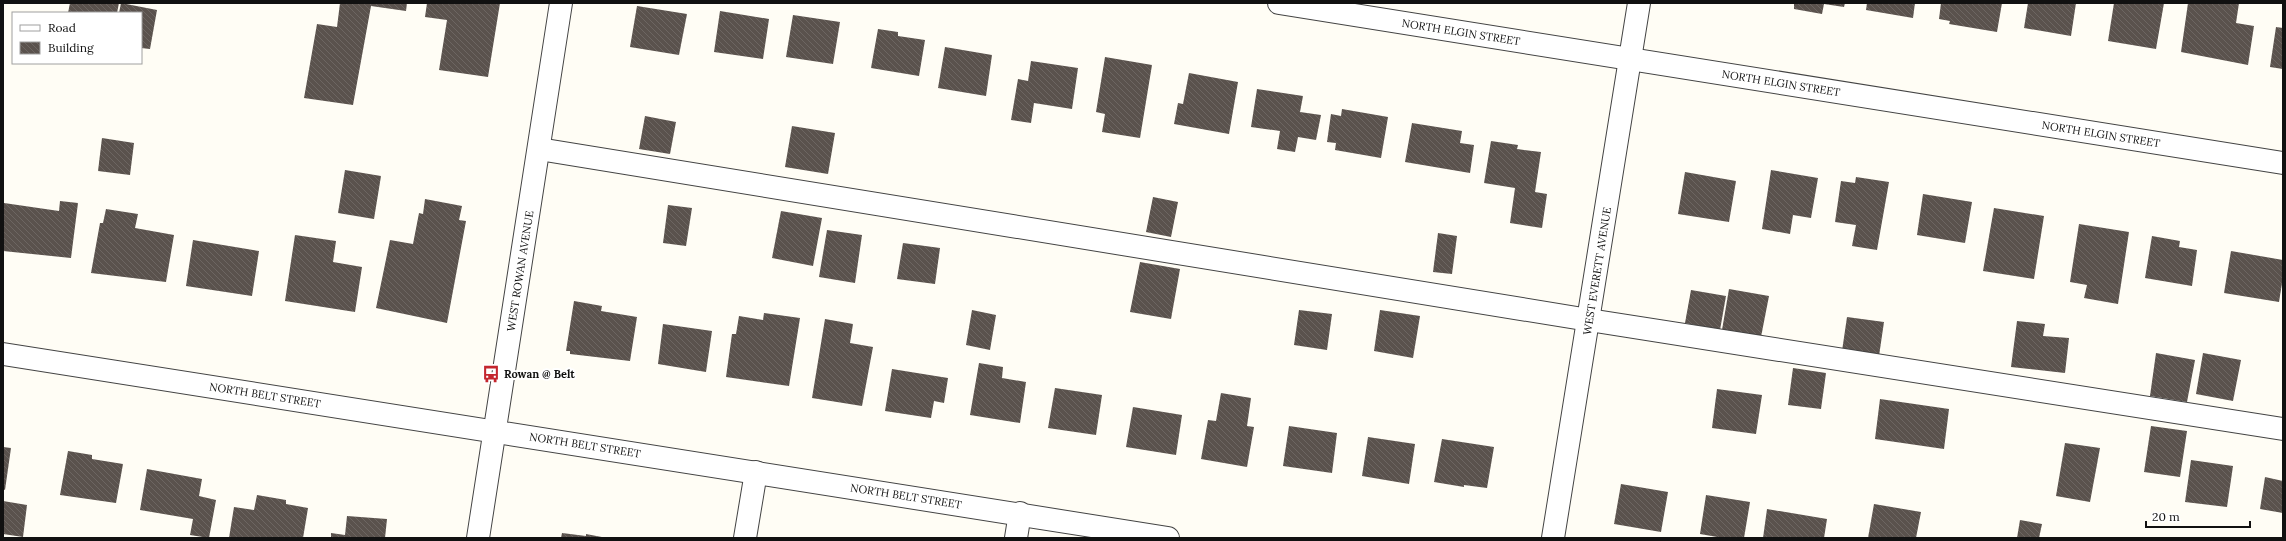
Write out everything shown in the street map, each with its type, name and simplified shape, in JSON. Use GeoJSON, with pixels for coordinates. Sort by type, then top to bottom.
{"type":"FeatureCollection","features":[{"type":"Feature","properties":{"kind":"street","name":"WEST ROWAN AVENUE"},"geometry":{"type":"LineString","coordinates":[[478,538],[540,149],[561,3]]}},
{"type":"Feature","properties":{"kind":"street","name":"NORTH ELGIN STREET"},"geometry":{"type":"LineString","coordinates":[[1279,3],[2283,163]]}},
{"type":"Feature","properties":{"kind":"street","name":"WEST EVERETT AVENUE"},"geometry":{"type":"LineString","coordinates":[[1553,538],[1639,3]]}},
{"type":"Feature","properties":{"kind":"street"},"geometry":{"type":"LineString","coordinates":[[540,149],[1589,320],[2283,430]]}},
{"type":"Feature","properties":{"kind":"street","name":"NORTH BELT STREET"},"geometry":{"type":"LineString","coordinates":[[3,354],[1020,513],[1168,538]]}},
{"type":"Feature","properties":{"kind":"street"},"geometry":{"type":"LineString","coordinates":[[745,538],[756,472]]}},
{"type":"Feature","properties":{"kind":"street"},"geometry":{"type":"LineString","coordinates":[[1016,538],[1020,513]]}},
{"type":"Feature","properties":{"kind":"building"},"geometry":{"type":"Polygon","coordinates":[[[70,3],[119,3],[117,12],[68,12],[70,3]]]}},
{"type":"Feature","properties":{"kind":"building"},"geometry":{"type":"Polygon","coordinates":[[[121,3],[157,10],[150,49],[142,48],[142,12],[119,12],[121,3]]]}},
{"type":"Feature","properties":{"kind":"building"},"geometry":{"type":"Polygon","coordinates":[[[340,3],[407,3],[406,11],[371,6],[353,105],[304,98],[317,24],[337,27],[340,3]]]}},
{"type":"Feature","properties":{"kind":"building"},"geometry":{"type":"Polygon","coordinates":[[[427,3],[500,3],[488,77],[439,70],[447,20],[425,17],[427,3]]]}},
{"type":"Feature","properties":{"kind":"building"},"geometry":{"type":"Polygon","coordinates":[[[1794,3],[1845,3],[1844,7],[1824,4],[1822,14],[1794,9],[1794,3]]]}},
{"type":"Feature","properties":{"kind":"building"},"geometry":{"type":"Polygon","coordinates":[[[1867,3],[1915,3],[1913,18],[1866,10],[1867,3]]]}},
{"type":"Feature","properties":{"kind":"building"},"geometry":{"type":"Polygon","coordinates":[[[1941,3],[2002,3],[1997,32],[1949,24],[1950,21],[1939,19],[1941,3]]]}},
{"type":"Feature","properties":{"kind":"building"},"geometry":{"type":"Polygon","coordinates":[[[2028,3],[2076,3],[2071,36],[2024,28],[2028,3]]]}},
{"type":"Feature","properties":{"kind":"building"},"geometry":{"type":"Polygon","coordinates":[[[2114,3],[2164,3],[2156,49],[2108,41],[2114,3]]]}},
{"type":"Feature","properties":{"kind":"building"},"geometry":{"type":"Polygon","coordinates":[[[2188,3],[2239,3],[2236,23],[2254,26],[2248,65],[2181,52],[2188,3]]]}},
{"type":"Feature","properties":{"kind":"building"},"geometry":{"type":"Polygon","coordinates":[[[637,6],[687,14],[679,55],[630,47],[637,6]]]}},
{"type":"Feature","properties":{"kind":"building"},"geometry":{"type":"Polygon","coordinates":[[[720,11],[769,19],[763,59],[714,52],[720,11]]]}},
{"type":"Feature","properties":{"kind":"building"},"geometry":{"type":"Polygon","coordinates":[[[793,15],[840,22],[833,64],[786,57],[793,15]]]}},
{"type":"Feature","properties":{"kind":"building"},"geometry":{"type":"Polygon","coordinates":[[[2276,27],[2283,28],[2283,69],[2270,67],[2276,27]]]}},
{"type":"Feature","properties":{"kind":"building"},"geometry":{"type":"Polygon","coordinates":[[[878,29],[898,32],[898,36],[925,40],[919,76],[871,68],[878,29]]]}},
{"type":"Feature","properties":{"kind":"building"},"geometry":{"type":"Polygon","coordinates":[[[945,47],[992,55],[986,96],[938,88],[945,47]]]}},
{"type":"Feature","properties":{"kind":"building"},"geometry":{"type":"Polygon","coordinates":[[[1105,57],[1152,65],[1140,138],[1102,132],[1105,114],[1096,112],[1105,57]]]}},
{"type":"Feature","properties":{"kind":"building"},"geometry":{"type":"Polygon","coordinates":[[[1031,61],[1078,68],[1072,109],[1034,103],[1031,123],[1011,120],[1018,79],[1028,81],[1031,61]]]}},
{"type":"Feature","properties":{"kind":"building"},"geometry":{"type":"Polygon","coordinates":[[[1189,73],[1238,82],[1229,134],[1174,124],[1178,103],[1183,104],[1189,73]]]}},
{"type":"Feature","properties":{"kind":"building"},"geometry":{"type":"Polygon","coordinates":[[[1257,89],[1303,96],[1300,112],[1321,115],[1316,140],[1298,137],[1295,152],[1277,149],[1280,131],[1251,127],[1257,89]]]}},
{"type":"Feature","properties":{"kind":"building"},"geometry":{"type":"Polygon","coordinates":[[[1342,109],[1388,117],[1381,158],[1335,150],[1336,143],[1327,142],[1331,114],[1341,116],[1342,109]]]}},
{"type":"Feature","properties":{"kind":"building"},"geometry":{"type":"Polygon","coordinates":[[[645,116],[676,122],[670,154],[639,149],[645,116]]]}},
{"type":"Feature","properties":{"kind":"building"},"geometry":{"type":"Polygon","coordinates":[[[1412,123],[1462,131],[1460,143],[1474,145],[1470,173],[1405,162],[1412,123]]]}},
{"type":"Feature","properties":{"kind":"building"},"geometry":{"type":"Polygon","coordinates":[[[792,126],[835,133],[828,174],[785,167],[792,126]]]}},
{"type":"Feature","properties":{"kind":"building"},"geometry":{"type":"Polygon","coordinates":[[[102,138],[134,143],[130,175],[98,171],[102,138]]]}},
{"type":"Feature","properties":{"kind":"building"},"geometry":{"type":"Polygon","coordinates":[[[1491,141],[1518,145],[1517,149],[1541,152],[1535,192],[1547,194],[1542,228],[1510,223],[1515,188],[1484,183],[1491,141]]]}},
{"type":"Feature","properties":{"kind":"building"},"geometry":{"type":"Polygon","coordinates":[[[345,170],[381,176],[374,219],[338,213],[345,170]]]}},
{"type":"Feature","properties":{"kind":"building"},"geometry":{"type":"Polygon","coordinates":[[[1771,170],[1818,178],[1811,218],[1793,215],[1790,234],[1762,229],[1771,170]]]}},
{"type":"Feature","properties":{"kind":"building"},"geometry":{"type":"Polygon","coordinates":[[[1685,172],[1736,181],[1729,222],[1678,214],[1685,172]]]}},
{"type":"Feature","properties":{"kind":"building"},"geometry":{"type":"Polygon","coordinates":[[[1856,177],[1889,182],[1877,250],[1852,246],[1856,225],[1835,222],[1841,181],[1855,183],[1856,177]]]}},
{"type":"Feature","properties":{"kind":"building"},"geometry":{"type":"Polygon","coordinates":[[[1923,194],[1972,202],[1965,243],[1917,235],[1923,194]]]}},
{"type":"Feature","properties":{"kind":"building"},"geometry":{"type":"Polygon","coordinates":[[[1153,197],[1178,202],[1171,237],[1146,232],[1153,197]]]}},
{"type":"Feature","properties":{"kind":"building"},"geometry":{"type":"Polygon","coordinates":[[[425,199],[462,206],[459,220],[466,221],[447,323],[376,308],[390,240],[413,244],[419,213],[423,214],[425,199]]]}},
{"type":"Feature","properties":{"kind":"building"},"geometry":{"type":"Polygon","coordinates":[[[60,201],[78,203],[71,258],[3,251],[4,203],[59,211],[60,201]]]}},
{"type":"Feature","properties":{"kind":"building"},"geometry":{"type":"Polygon","coordinates":[[[668,205],[692,208],[686,246],[663,243],[668,205]]]}},
{"type":"Feature","properties":{"kind":"building"},"geometry":{"type":"Polygon","coordinates":[[[1994,208],[2044,216],[2034,279],[1983,271],[1994,208]]]}},
{"type":"Feature","properties":{"kind":"building"},"geometry":{"type":"Polygon","coordinates":[[[106,209],[138,214],[135,228],[174,235],[166,282],[91,273],[100,223],[103,223],[106,209]]]}},
{"type":"Feature","properties":{"kind":"building"},"geometry":{"type":"Polygon","coordinates":[[[781,211],[822,218],[813,266],[772,258],[781,211]]]}},
{"type":"Feature","properties":{"kind":"building"},"geometry":{"type":"Polygon","coordinates":[[[2079,224],[2129,232],[2118,304],[2084,298],[2087,285],[2070,282],[2079,224]]]}},
{"type":"Feature","properties":{"kind":"building"},"geometry":{"type":"Polygon","coordinates":[[[827,230],[862,235],[855,283],[819,277],[827,230]]]}},
{"type":"Feature","properties":{"kind":"building"},"geometry":{"type":"Polygon","coordinates":[[[1438,233],[1457,236],[1452,274],[1433,272],[1438,233]]]}},
{"type":"Feature","properties":{"kind":"building"},"geometry":{"type":"Polygon","coordinates":[[[295,235],[336,241],[333,262],[362,267],[355,312],[285,301],[295,235]]]}},
{"type":"Feature","properties":{"kind":"building"},"geometry":{"type":"Polygon","coordinates":[[[2152,236],[2180,241],[2179,247],[2197,250],[2192,286],[2145,278],[2152,236]]]}},
{"type":"Feature","properties":{"kind":"building"},"geometry":{"type":"Polygon","coordinates":[[[193,240],[259,251],[252,296],[186,286],[193,240]]]}},
{"type":"Feature","properties":{"kind":"building"},"geometry":{"type":"Polygon","coordinates":[[[903,243],[940,248],[935,284],[897,279],[903,243]]]}},
{"type":"Feature","properties":{"kind":"building"},"geometry":{"type":"Polygon","coordinates":[[[2231,251],[2283,260],[2283,277],[2279,302],[2224,293],[2231,251]]]}},
{"type":"Feature","properties":{"kind":"building"},"geometry":{"type":"Polygon","coordinates":[[[1140,262],[1180,269],[1171,319],[1130,312],[1140,262]]]}},
{"type":"Feature","properties":{"kind":"building"},"geometry":{"type":"Polygon","coordinates":[[[1729,289],[1769,296],[1761,337],[1722,330],[1729,289]]]}},
{"type":"Feature","properties":{"kind":"building"},"geometry":{"type":"Polygon","coordinates":[[[1691,290],[1726,296],[1720,330],[1685,323],[1691,290]]]}},
{"type":"Feature","properties":{"kind":"building"},"geometry":{"type":"Polygon","coordinates":[[[574,301],[602,306],[601,311],[637,317],[630,361],[570,354],[570,351],[566,351],[574,301]]]}},
{"type":"Feature","properties":{"kind":"building"},"geometry":{"type":"Polygon","coordinates":[[[972,310],[996,315],[990,350],[966,345],[972,310]]]}},
{"type":"Feature","properties":{"kind":"building"},"geometry":{"type":"Polygon","coordinates":[[[1299,310],[1332,314],[1327,350],[1294,345],[1299,310]]]}},
{"type":"Feature","properties":{"kind":"building"},"geometry":{"type":"Polygon","coordinates":[[[1380,310],[1420,316],[1413,358],[1374,351],[1380,310]]]}},
{"type":"Feature","properties":{"kind":"building"},"geometry":{"type":"Polygon","coordinates":[[[764,313],[800,318],[789,386],[726,377],[732,334],[736,334],[739,316],[763,320],[764,313]]]}},
{"type":"Feature","properties":{"kind":"building"},"geometry":{"type":"Polygon","coordinates":[[[1847,317],[1884,322],[1879,356],[1842,351],[1847,317]]]}},
{"type":"Feature","properties":{"kind":"building"},"geometry":{"type":"Polygon","coordinates":[[[825,319],[853,324],[850,343],[873,347],[862,406],[812,398],[825,319]]]}},
{"type":"Feature","properties":{"kind":"building"},"geometry":{"type":"Polygon","coordinates":[[[2017,321],[2045,324],[2043,336],[2069,338],[2065,373],[2011,367],[2017,321]]]}},
{"type":"Feature","properties":{"kind":"building"},"geometry":{"type":"Polygon","coordinates":[[[663,324],[712,331],[706,372],[658,364],[663,324]]]}},
{"type":"Feature","properties":{"kind":"building"},"geometry":{"type":"Polygon","coordinates":[[[2156,353],[2195,360],[2187,402],[2150,396],[2156,353]]]}},
{"type":"Feature","properties":{"kind":"building"},"geometry":{"type":"Polygon","coordinates":[[[2203,353],[2241,360],[2233,401],[2196,394],[2203,353]]]}},
{"type":"Feature","properties":{"kind":"building"},"geometry":{"type":"Polygon","coordinates":[[[979,363],[1003,367],[1002,378],[1026,382],[1020,423],[970,415],[979,363]]]}},
{"type":"Feature","properties":{"kind":"building"},"geometry":{"type":"Polygon","coordinates":[[[1793,368],[1826,373],[1821,409],[1788,405],[1793,368]]]}},
{"type":"Feature","properties":{"kind":"building"},"geometry":{"type":"Polygon","coordinates":[[[892,369],[948,378],[944,403],[934,401],[931,418],[885,411],[892,369]]]}},
{"type":"Feature","properties":{"kind":"building"},"geometry":{"type":"Polygon","coordinates":[[[1055,388],[1102,395],[1096,435],[1048,428],[1055,388]]]}},
{"type":"Feature","properties":{"kind":"building"},"geometry":{"type":"Polygon","coordinates":[[[1717,389],[1762,395],[1756,434],[1712,428],[1717,389]]]}},
{"type":"Feature","properties":{"kind":"building"},"geometry":{"type":"Polygon","coordinates":[[[1221,393],[1251,398],[1247,426],[1254,427],[1247,467],[1201,459],[1208,420],[1216,421],[1221,393]]]}},
{"type":"Feature","properties":{"kind":"building"},"geometry":{"type":"Polygon","coordinates":[[[1880,399],[1949,409],[1944,449],[1875,439],[1880,399]]]}},
{"type":"Feature","properties":{"kind":"building"},"geometry":{"type":"Polygon","coordinates":[[[1133,407],[1182,415],[1176,455],[1126,447],[1133,407]]]}},
{"type":"Feature","properties":{"kind":"building"},"geometry":{"type":"Polygon","coordinates":[[[1289,426],[1337,433],[1332,473],[1283,466],[1289,426]]]}},
{"type":"Feature","properties":{"kind":"building"},"geometry":{"type":"Polygon","coordinates":[[[2151,426],[2187,431],[2180,477],[2144,472],[2151,426]]]}},
{"type":"Feature","properties":{"kind":"building"},"geometry":{"type":"Polygon","coordinates":[[[1368,437],[1415,444],[1409,484],[1362,476],[1368,437]]]}},
{"type":"Feature","properties":{"kind":"building"},"geometry":{"type":"Polygon","coordinates":[[[1442,439],[1494,447],[1487,488],[1464,485],[1464,487],[1434,482],[1442,439]]]}},
{"type":"Feature","properties":{"kind":"building"},"geometry":{"type":"Polygon","coordinates":[[[2065,443],[2100,448],[2090,502],[2056,496],[2065,443]]]}},
{"type":"Feature","properties":{"kind":"building"},"geometry":{"type":"Polygon","coordinates":[[[3,447],[11,448],[5,490],[3,489],[3,447]]]}},
{"type":"Feature","properties":{"kind":"building"},"geometry":{"type":"Polygon","coordinates":[[[68,451],[92,455],[92,459],[123,464],[116,503],[60,495],[68,451]]]}},
{"type":"Feature","properties":{"kind":"building"},"geometry":{"type":"Polygon","coordinates":[[[2191,460],[2233,466],[2227,507],[2185,502],[2191,460]]]}},
{"type":"Feature","properties":{"kind":"building"},"geometry":{"type":"Polygon","coordinates":[[[147,469],[202,479],[199,496],[216,500],[209,538],[190,535],[193,519],[140,510],[147,469]]]}},
{"type":"Feature","properties":{"kind":"building"},"geometry":{"type":"Polygon","coordinates":[[[2265,477],[2283,481],[2283,513],[2260,509],[2265,477]]]}},
{"type":"Feature","properties":{"kind":"building"},"geometry":{"type":"Polygon","coordinates":[[[1621,484],[1668,492],[1661,532],[1614,524],[1621,484]]]}},
{"type":"Feature","properties":{"kind":"building"},"geometry":{"type":"Polygon","coordinates":[[[257,495],[286,500],[286,504],[308,508],[303,538],[229,538],[234,507],[254,510],[257,495]]]}},
{"type":"Feature","properties":{"kind":"building"},"geometry":{"type":"Polygon","coordinates":[[[1706,495],[1750,502],[1744,538],[1723,538],[1700,534],[1706,495]]]}},
{"type":"Feature","properties":{"kind":"building"},"geometry":{"type":"Polygon","coordinates":[[[3,501],[27,505],[23,537],[3,534],[3,501]]]}},
{"type":"Feature","properties":{"kind":"building"},"geometry":{"type":"Polygon","coordinates":[[[1874,504],[1921,512],[1916,538],[1868,538],[1874,504]]]}},
{"type":"Feature","properties":{"kind":"building"},"geometry":{"type":"Polygon","coordinates":[[[1767,509],[1827,519],[1824,538],[1763,538],[1767,509]]]}},
{"type":"Feature","properties":{"kind":"building"},"geometry":{"type":"Polygon","coordinates":[[[347,516],[387,519],[385,538],[331,538],[331,533],[345,535],[347,516]]]}},
{"type":"Feature","properties":{"kind":"building"},"geometry":{"type":"Polygon","coordinates":[[[2020,520],[2042,524],[2039,538],[2017,538],[2020,520]]]}},
{"type":"Feature","properties":{"kind":"building"},"geometry":{"type":"Polygon","coordinates":[[[562,533],[586,536],[586,534],[607,538],[561,538],[562,533]]]}},
{"type":"Feature","properties":{"kind":"place","name":"Rowan @ Belt"},"geometry":{"type":"Point","coordinates":[491,374]}}]}
